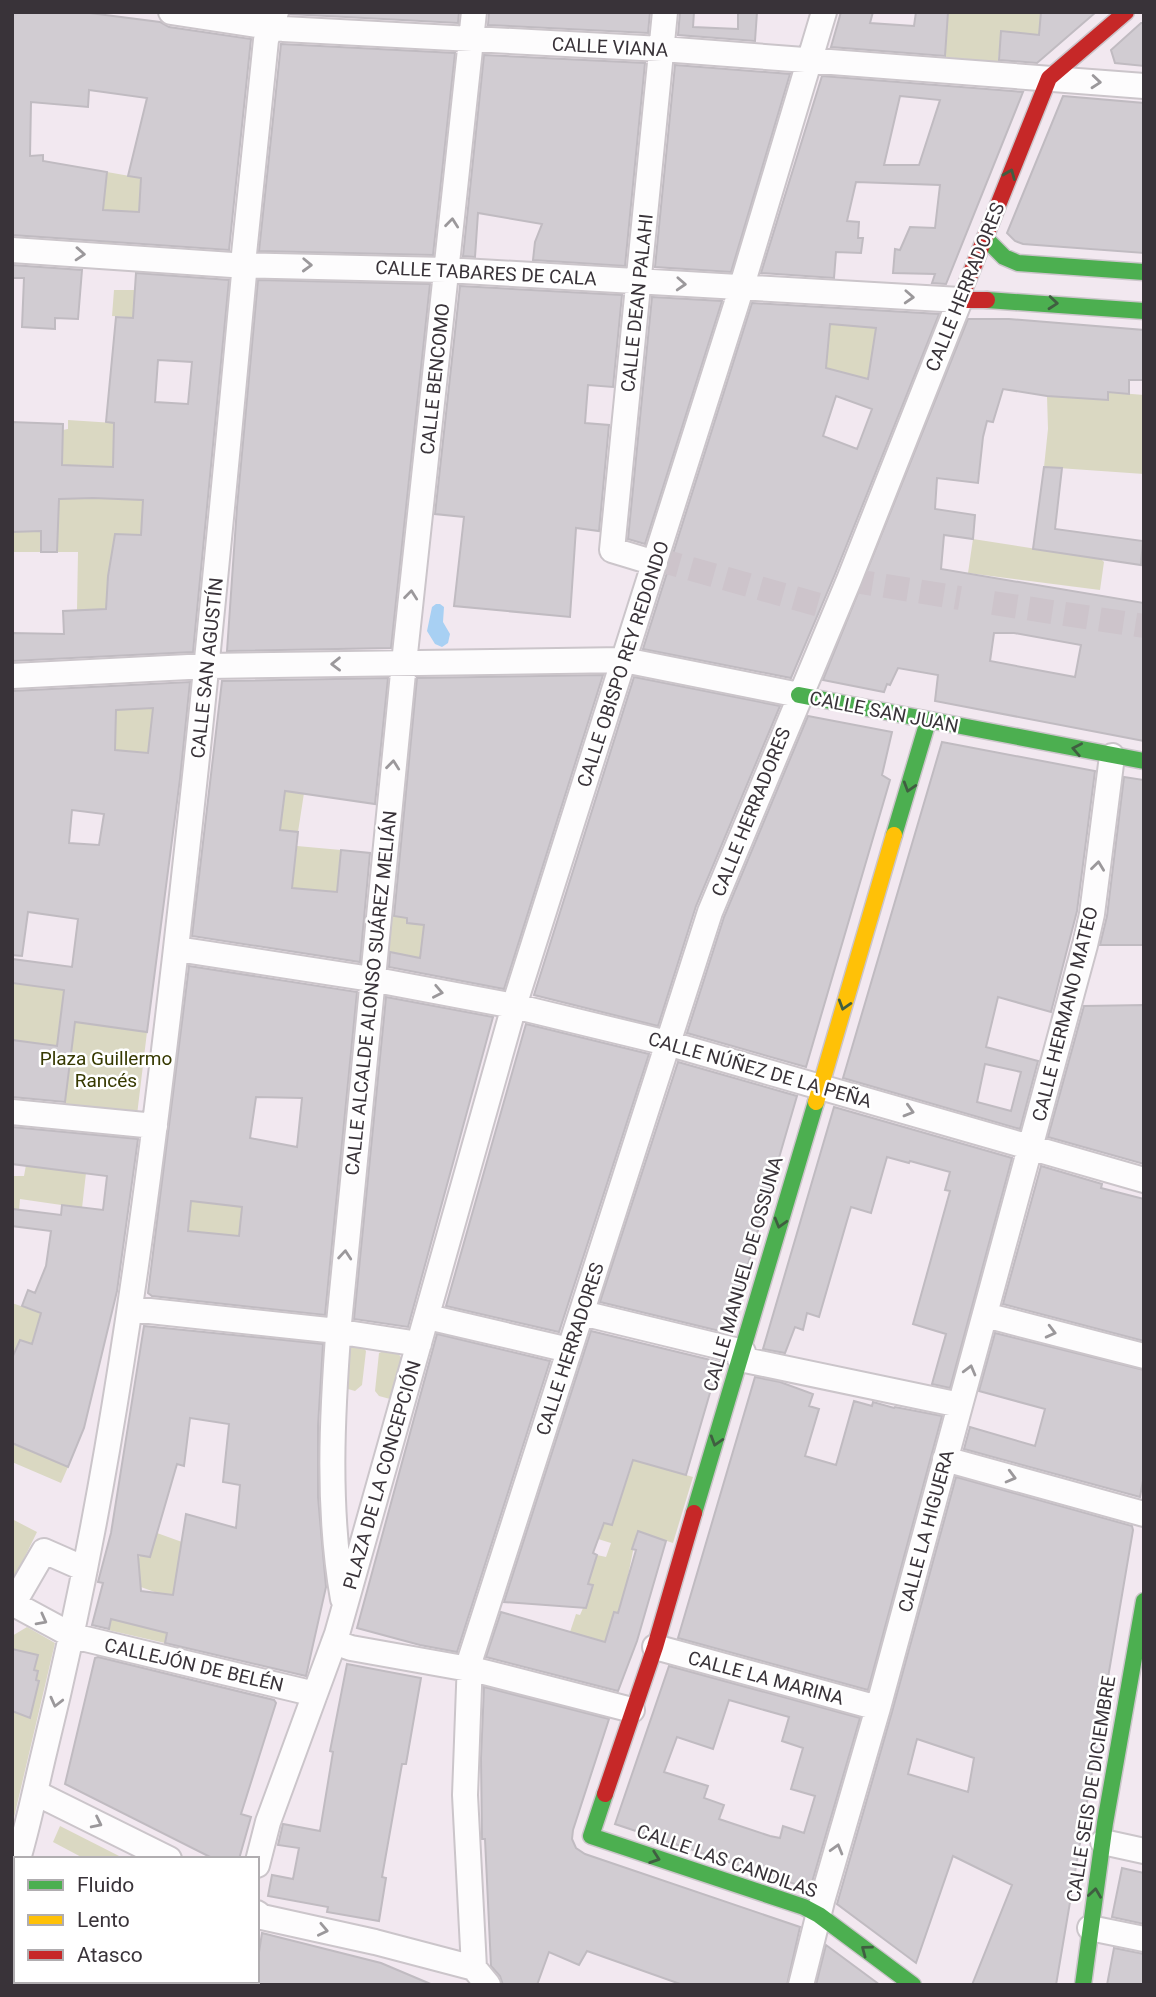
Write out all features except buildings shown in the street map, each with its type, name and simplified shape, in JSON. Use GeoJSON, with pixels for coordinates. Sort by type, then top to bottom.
{"type":"FeatureCollection","features":[{"type":"Feature","properties":{"kind":"street","name":"CALLE VIANA"},"geometry":{"type":"LineString","coordinates":[[171,12],[471,39],[662,49],[1144,86]]}},
{"type":"Feature","properties":{"kind":"street","name":"CALLE BENCOMO"},"geometry":{"type":"LineString","coordinates":[[404,663],[474,12]]}},
{"type":"Feature","properties":{"kind":"street","name":"CALLE DEAN PALAHI"},"geometry":{"type":"LineString","coordinates":[[655,563],[612,550],[665,12]]}},
{"type":"Feature","properties":{"kind":"street","name":"CALLE OBISPO REY REDONDO"},"geometry":{"type":"LineString","coordinates":[[428,1317],[514,1006],[655,563],[824,12]]}},
{"type":"Feature","properties":{"kind":"street","name":"CALLE HERRADORES"},"geometry":{"type":"LineString","coordinates":[[483,1980],[465,1795],[473,1666],[569,1350],[667,1043],[710,912],[849,580],[1049,78],[1126,12]]}},
{"type":"Feature","properties":{"kind":"street","name":"CALLE SAN AGUSTÍN"},"geometry":{"type":"LineString","coordinates":[[19,1857],[73,1636],[130,1316],[177,949],[208,666],[266,40],[273,20]]}},
{"type":"Feature","properties":{"kind":"street"},"geometry":{"type":"LineString","coordinates":[[985,238],[1004,257],[1018,263],[1144,272]]}},
{"type":"Feature","properties":{"kind":"street","name":"CALLE TABARES DE CALA"},"geometry":{"type":"LineString","coordinates":[[12,250],[244,264],[446,270],[960,300]]}},
{"type":"Feature","properties":{"kind":"street"},"geometry":{"type":"LineString","coordinates":[[1009,288],[1018,263]]}},
{"type":"Feature","properties":{"kind":"street"},"geometry":{"type":"LineString","coordinates":[[960,300],[1009,288],[1144,311]]}},
{"type":"Feature","properties":{"kind":"street","name":"CALLE SAN JUAN"},"geometry":{"type":"LineString","coordinates":[[12,676],[208,666],[624,660],[1144,761]]}},
{"type":"Feature","properties":{"kind":"street","name":"CALLE ALCALDE ALONSO SUÁREZ MELIÁN"},"geometry":{"type":"LineString","coordinates":[[335,1328],[404,663]]}},
{"type":"Feature","properties":{"kind":"street","name":"CALLE MANUEL DE OSSUNA"},"geometry":{"type":"LineString","coordinates":[[591,1836],[655,1647],[928,721]]}},
{"type":"Feature","properties":{"kind":"street","name":"CALLE HERMANO MATEO"},"geometry":{"type":"LineString","coordinates":[[1031,1146],[1090,925],[1112,756]]}},
{"type":"Feature","properties":{"kind":"street","name":"CALLE NÚÑEZ DE LA PEÑA"},"geometry":{"type":"LineString","coordinates":[[177,949],[371,979],[514,1006],[667,1043],[1144,1180]]}},
{"type":"Feature","properties":{"kind":"street"},"geometry":{"type":"LineString","coordinates":[[12,1112],[155,1126]]}},
{"type":"Feature","properties":{"kind":"street","name":"CALLE LA HIGUERA"},"geometry":{"type":"LineString","coordinates":[[801,1985],[1031,1146]]}},
{"type":"Feature","properties":{"kind":"street"},"geometry":{"type":"LineString","coordinates":[[582,1313],[742,1355],[960,1405]]}},
{"type":"Feature","properties":{"kind":"street"},"geometry":{"type":"LineString","coordinates":[[985,1315],[1144,1356]]}},
{"type":"Feature","properties":{"kind":"street"},"geometry":{"type":"LineString","coordinates":[[130,1316],[335,1328]]}},
{"type":"Feature","properties":{"kind":"street"},"geometry":{"type":"LineString","coordinates":[[428,1317],[569,1350]]}},
{"type":"Feature","properties":{"kind":"street","name":"PLAZA DE LA CONCEPCIÓN"},"geometry":{"type":"LineString","coordinates":[[259,1857],[268,1822],[315,1694],[342,1645],[345,1607],[428,1317]]}},
{"type":"Feature","properties":{"kind":"street","name":"PLAZA DE LA CONCEPCIÓN"},"geometry":{"type":"LineString","coordinates":[[345,1607],[337,1566],[332,1415],[335,1328],[419,1343]]}},
{"type":"Feature","properties":{"kind":"street"},"geometry":{"type":"LineString","coordinates":[[945,1459],[1144,1514]]}},
{"type":"Feature","properties":{"kind":"street"},"geometry":{"type":"LineString","coordinates":[[13,1604],[44,1551],[85,1569]]}},
{"type":"Feature","properties":{"kind":"street","name":"CALLEJÓN DE BELÉN"},"geometry":{"type":"LineString","coordinates":[[13,1604],[73,1636],[315,1694]]}},
{"type":"Feature","properties":{"kind":"street","name":"CALLE SEIS DE DICIEMBRE"},"geometry":{"type":"LineString","coordinates":[[1083,1985],[1102,1842],[1135,1708],[1142,1616]]}},
{"type":"Feature","properties":{"kind":"street"},"geometry":{"type":"LineString","coordinates":[[342,1645],[473,1666],[632,1710]]}},
{"type":"Feature","properties":{"kind":"street","name":"CALLE LA MARINA"},"geometry":{"type":"LineString","coordinates":[[655,1647],[878,1708]]}},
{"type":"Feature","properties":{"kind":"street"},"geometry":{"type":"LineString","coordinates":[[36,1793],[165,1857]]}},
{"type":"Feature","properties":{"kind":"street","name":"CALLE LAS CANDILAS"},"geometry":{"type":"LineString","coordinates":[[591,1836],[804,1908],[819,1915],[913,1985]]}},
{"type":"Feature","properties":{"kind":"street"},"geometry":{"type":"LineString","coordinates":[[1102,1842],[1144,1850]]}},
{"type":"Feature","properties":{"kind":"street"},"geometry":{"type":"LineString","coordinates":[[259,1917],[375,1942],[483,1980]]}},
{"type":"Feature","properties":{"kind":"street"},"geometry":{"type":"LineString","coordinates":[[1090,1928],[1144,1939]]}},
{"type":"Feature","properties":{"kind":"green space"},"geometry":{"type":"Polygon","coordinates":[[[948,12],[1041,12],[1039,35],[1001,32],[998,62],[945,57],[948,12]]]}},
{"type":"Feature","properties":{"kind":"green space"},"geometry":{"type":"Polygon","coordinates":[[[107,172],[141,178],[139,212],[113,226],[111,249],[100,248],[107,172]]]}},
{"type":"Feature","properties":{"kind":"green space"},"geometry":{"type":"Polygon","coordinates":[[[114,290],[135,290],[201,322],[112,316],[114,290]]]}},
{"type":"Feature","properties":{"kind":"green space"},"geometry":{"type":"Polygon","coordinates":[[[820,323],[876,328],[868,379],[826,368],[827,351],[820,323]]]}},
{"type":"Feature","properties":{"kind":"green space"},"geometry":{"type":"Polygon","coordinates":[[[1108,392],[1144,395],[1144,474],[1044,467],[1048,429],[1047,396],[1108,392]]]}},
{"type":"Feature","properties":{"kind":"green space"},"geometry":{"type":"Polygon","coordinates":[[[68,420],[114,423],[113,467],[75,465],[72,498],[143,500],[141,535],[115,534],[111,564],[116,610],[77,610],[78,552],[57,552],[59,499],[62,498],[63,430],[68,429],[68,420]]]}},
{"type":"Feature","properties":{"kind":"green space"},"geometry":{"type":"Polygon","coordinates":[[[41,531],[41,552],[12,552],[12,532],[41,531]]]}},
{"type":"Feature","properties":{"kind":"green space"},"geometry":{"type":"Polygon","coordinates":[[[973,539],[1101,559],[1104,562],[1100,590],[968,573],[973,539]]]}},
{"type":"Feature","properties":{"kind":"green space"},"geometry":{"type":"Polygon","coordinates":[[[153,708],[148,753],[115,750],[116,710],[153,708]]]}},
{"type":"Feature","properties":{"kind":"green space"},"geometry":{"type":"Polygon","coordinates":[[[285,791],[304,793],[298,832],[280,830],[285,791]]]}},
{"type":"Feature","properties":{"kind":"green space"},"geometry":{"type":"Polygon","coordinates":[[[297,846],[341,850],[337,892],[292,889],[289,855],[296,856],[297,846]]]}},
{"type":"Feature","properties":{"kind":"green space"},"geometry":{"type":"Polygon","coordinates":[[[408,908],[407,923],[424,925],[420,958],[382,950],[387,915],[397,916],[408,908]]]}},
{"type":"Feature","properties":{"kind":"green space"},"geometry":{"type":"Polygon","coordinates":[[[12,983],[64,990],[57,1046],[12,1040],[12,983]]]}},
{"type":"Feature","properties":{"kind":"green space","name":"Plaza Guillermo Rancés"},"geometry":{"type":"Polygon","coordinates":[[[75,1022],[147,1032],[137,1115],[64,1108],[75,1022]]]}},
{"type":"Feature","properties":{"kind":"green space"},"geometry":{"type":"Polygon","coordinates":[[[26,1165],[86,1173],[82,1208],[20,1199],[19,1210],[12,1209],[12,1176],[24,1176],[26,1165]]]}},
{"type":"Feature","properties":{"kind":"green space"},"geometry":{"type":"Polygon","coordinates":[[[191,1201],[242,1207],[237,1260],[217,1234],[178,1230],[180,1214],[190,1215],[191,1201]]]}},
{"type":"Feature","properties":{"kind":"green space"},"geometry":{"type":"Polygon","coordinates":[[[12,1303],[41,1313],[32,1344],[20,1340],[15,1351],[12,1350],[12,1303]]]}},
{"type":"Feature","properties":{"kind":"green space"},"geometry":{"type":"Polygon","coordinates":[[[351,1346],[363,1347],[366,1351],[362,1385],[355,1391],[348,1389],[348,1349],[351,1346]]]}},
{"type":"Feature","properties":{"kind":"green space"},"geometry":{"type":"Polygon","coordinates":[[[379,1353],[398,1353],[402,1359],[390,1399],[379,1396],[375,1391],[379,1353]]]}},
{"type":"Feature","properties":{"kind":"green space"},"geometry":{"type":"Polygon","coordinates":[[[12,1443],[68,1467],[61,1483],[12,1462],[12,1443]]]}},
{"type":"Feature","properties":{"kind":"green space"},"geometry":{"type":"Polygon","coordinates":[[[625,1457],[693,1477],[673,1543],[637,1531],[626,1586],[631,1617],[614,1612],[605,1642],[570,1632],[576,1614],[580,1615],[583,1608],[586,1608],[593,1586],[588,1584],[597,1555],[606,1557],[611,1543],[598,1539],[604,1523],[612,1525],[630,1471],[625,1457]]]}},
{"type":"Feature","properties":{"kind":"green space"},"geometry":{"type":"Polygon","coordinates":[[[12,1519],[37,1532],[12,1583],[12,1519]]]}},
{"type":"Feature","properties":{"kind":"green space"},"geometry":{"type":"Polygon","coordinates":[[[157,1533],[182,1542],[165,1643],[108,1630],[111,1619],[160,1594],[141,1587],[138,1562],[140,1555],[150,1556],[157,1533]]]}},
{"type":"Feature","properties":{"kind":"green space"},"geometry":{"type":"Polygon","coordinates":[[[27,1627],[55,1643],[12,1826],[12,1636],[27,1627]]]}},
{"type":"Feature","properties":{"kind":"green space"},"geometry":{"type":"Polygon","coordinates":[[[60,1826],[121,1857],[81,1857],[53,1842],[60,1826]]]}},
{"type":"Feature","properties":{"kind":"water"},"geometry":{"type":"Polygon","coordinates":[[[436,604],[444,607],[443,622],[450,634],[448,643],[442,647],[435,644],[427,631],[432,607],[436,604]]]}},
{"type":"Feature","properties":{"kind":"tunnel"},"geometry":{"type":"LineString","coordinates":[[656,559],[837,610]]}},
{"type":"Feature","properties":{"kind":"tunnel"},"geometry":{"type":"LineString","coordinates":[[849,580],[960,598]]}},
{"type":"Feature","properties":{"kind":"tunnel"},"geometry":{"type":"LineString","coordinates":[[993,603],[1144,626]]}},
{"type":"Feature","properties":{"kind":"traffic: fast"},"geometry":{"type":"LineString","coordinates":[[985,238],[1004,257],[1018,263],[1144,272]]}},
{"type":"Feature","properties":{"kind":"traffic: fast"},"geometry":{"type":"LineString","coordinates":[[987,300],[1144,311]]}},
{"type":"Feature","properties":{"kind":"traffic: fast"},"geometry":{"type":"LineString","coordinates":[[799,695],[1144,761]]}},
{"type":"Feature","properties":{"kind":"traffic: fast"},"geometry":{"type":"LineString","coordinates":[[894,835],[928,721]]}},
{"type":"Feature","properties":{"kind":"traffic: fast"},"geometry":{"type":"LineString","coordinates":[[694,1513],[816,1102]]}},
{"type":"Feature","properties":{"kind":"traffic: fast"},"geometry":{"type":"LineString","coordinates":[[1083,1985],[1105,1823],[1144,1601]]}},
{"type":"Feature","properties":{"kind":"traffic: fast"},"geometry":{"type":"LineString","coordinates":[[605,1794],[591,1836],[804,1907],[819,1915],[913,1985]]}},
{"type":"Feature","properties":{"kind":"traffic: slow"},"geometry":{"type":"LineString","coordinates":[[816,1102],[894,835]]}},
{"type":"Feature","properties":{"kind":"traffic: jam"},"geometry":{"type":"LineString","coordinates":[[987,300],[960,300],[1049,78],[1126,12]]}},
{"type":"Feature","properties":{"kind":"traffic: jam"},"geometry":{"type":"LineString","coordinates":[[605,1794],[655,1647],[694,1513]]}}]}
